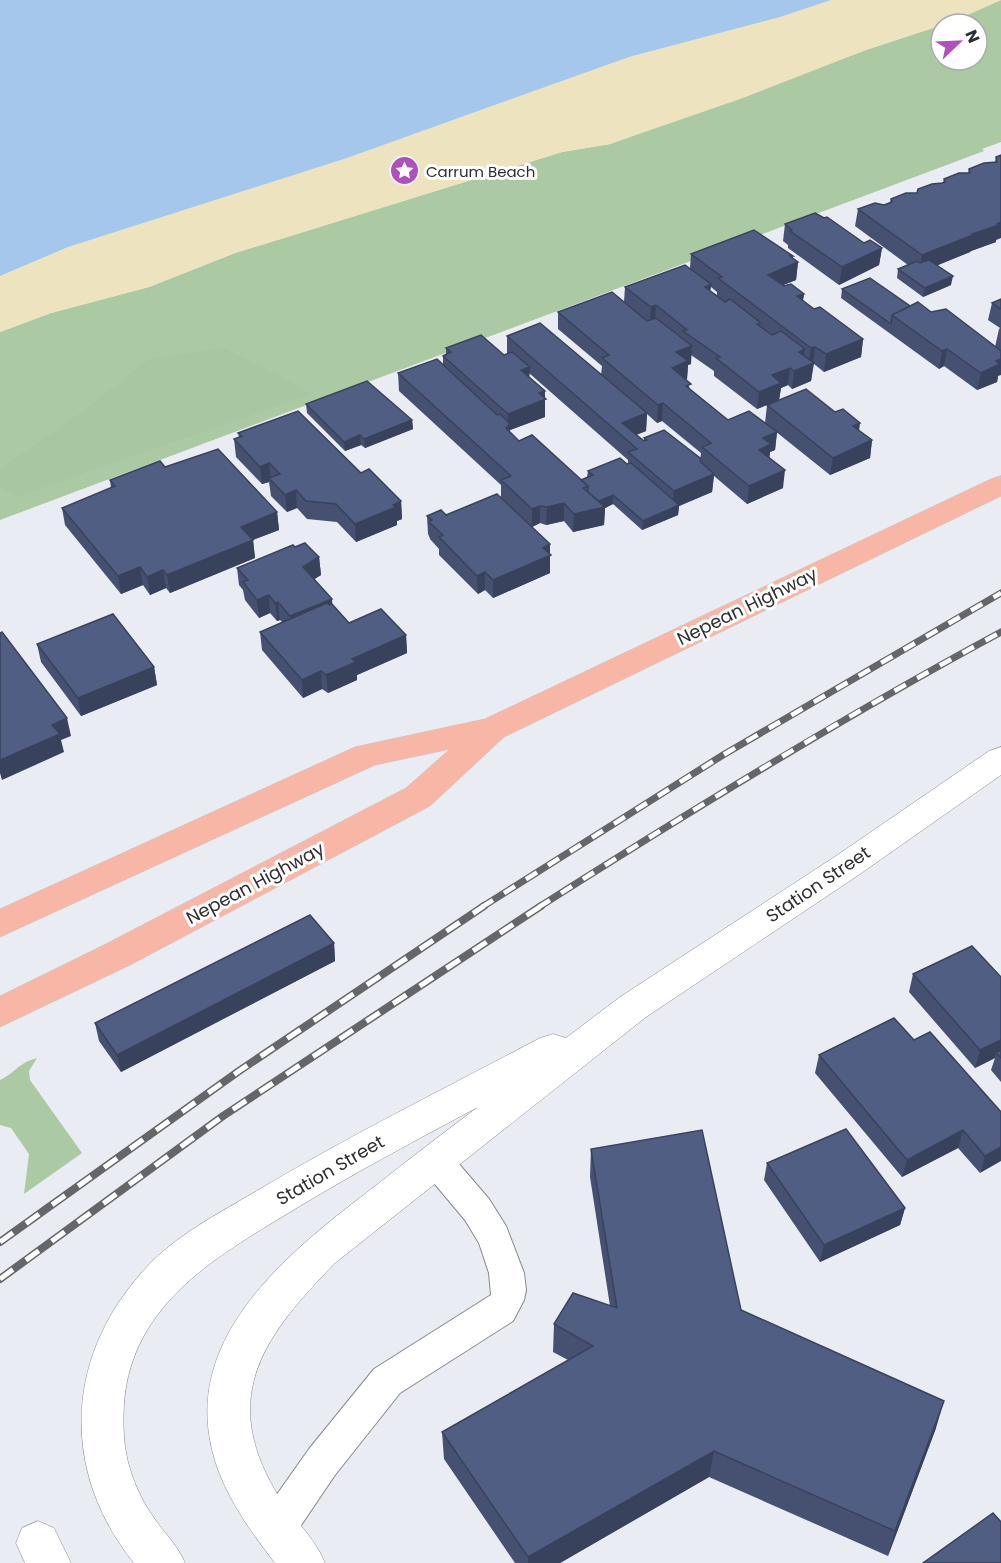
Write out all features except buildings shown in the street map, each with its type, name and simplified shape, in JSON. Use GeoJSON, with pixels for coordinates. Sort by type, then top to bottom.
{"type":"FeatureCollection","features":[{"type":"Feature","properties":{"kind":"highway","name":"Nepean Highway"},"geometry":{"type":"LineString","coordinates":[[0,924],[367,755],[493,729],[1001,485]]}},
{"type":"Feature","properties":{"kind":"highway","name":"Nepean Highway"},"geometry":{"type":"LineString","coordinates":[[0,1012],[138,945],[418,797],[493,729]]}},
{"type":"Feature","properties":{"kind":"street","name":"Station Street"},"geometry":{"type":"LineString","coordinates":[[303,1563],[275,1530],[241,1476],[229,1428],[229,1395],[232,1378],[245,1345],[285,1286],[321,1251],[633,1007],[848,865],[1001,759]]}},
{"type":"Feature","properties":{"kind":"street","name":"Station Street"},"geometry":{"type":"LineString","coordinates":[[163,1563],[140,1538],[112,1487],[101,1438],[102,1406],[111,1362],[125,1330],[146,1297],[200,1248],[350,1157],[633,1007]]}},
{"type":"Feature","properties":{"kind":"lane"},"geometry":{"type":"LineString","coordinates":[[275,1530],[322,1462],[387,1381],[500,1310],[507,1301],[510,1292],[507,1273],[501,1249],[492,1231],[480,1210],[435,1160]]}},
{"type":"Feature","properties":{"kind":"green space"},"geometry":{"type":"Polygon","coordinates":[[[1001,0],[1001,142],[982,149],[984,151],[0,520],[0,332],[51,313],[149,287],[235,253],[562,152],[610,144],[929,29],[929,72],[989,72],[989,12],[973,12],[1001,0]]]}},
{"type":"Feature","properties":{"kind":"green space"},"geometry":{"type":"Polygon","coordinates":[[[223,348],[278,374],[309,395],[16,497],[0,486],[0,469],[86,409],[149,359],[223,348]]]}},
{"type":"Feature","properties":{"kind":"green space"},"geometry":{"type":"Polygon","coordinates":[[[37,1058],[29,1071],[30,1080],[82,1153],[24,1194],[29,1154],[11,1128],[0,1125],[0,1080],[25,1063],[37,1058]]]}},
{"type":"Feature","properties":{"kind":"sand","name":"Carrum Beach"},"geometry":{"type":"Polygon","coordinates":[[[831,0],[1001,0],[974,12],[929,12],[929,29],[866,50],[743,98],[610,144],[562,152],[235,253],[149,287],[51,313],[0,332],[0,276],[68,247],[347,158],[629,57],[780,17],[831,0]]]}},
{"type":"Feature","properties":{"kind":"water"},"geometry":{"type":"Polygon","coordinates":[[[0,0],[831,0],[780,17],[629,57],[347,158],[68,247],[0,276],[0,0]]]}},
{"type":"Feature","properties":{"kind":"railway"},"geometry":{"type":"LineString","coordinates":[[482,907],[723,755],[1001,593]]}},
{"type":"Feature","properties":{"kind":"railway"},"geometry":{"type":"LineString","coordinates":[[539,907],[767,765],[1001,632]]}},
{"type":"Feature","properties":{"kind":"railway"},"geometry":{"type":"LineString","coordinates":[[0,1242],[239,1071],[484,906]]}},
{"type":"Feature","properties":{"kind":"railway"},"geometry":{"type":"LineString","coordinates":[[0,1279],[223,1116],[541,906]]}},
{"type":"Feature","properties":{"kind":"place","name":"Carrum Beach"},"geometry":{"type":"Point","coordinates":[405,171]}}]}
